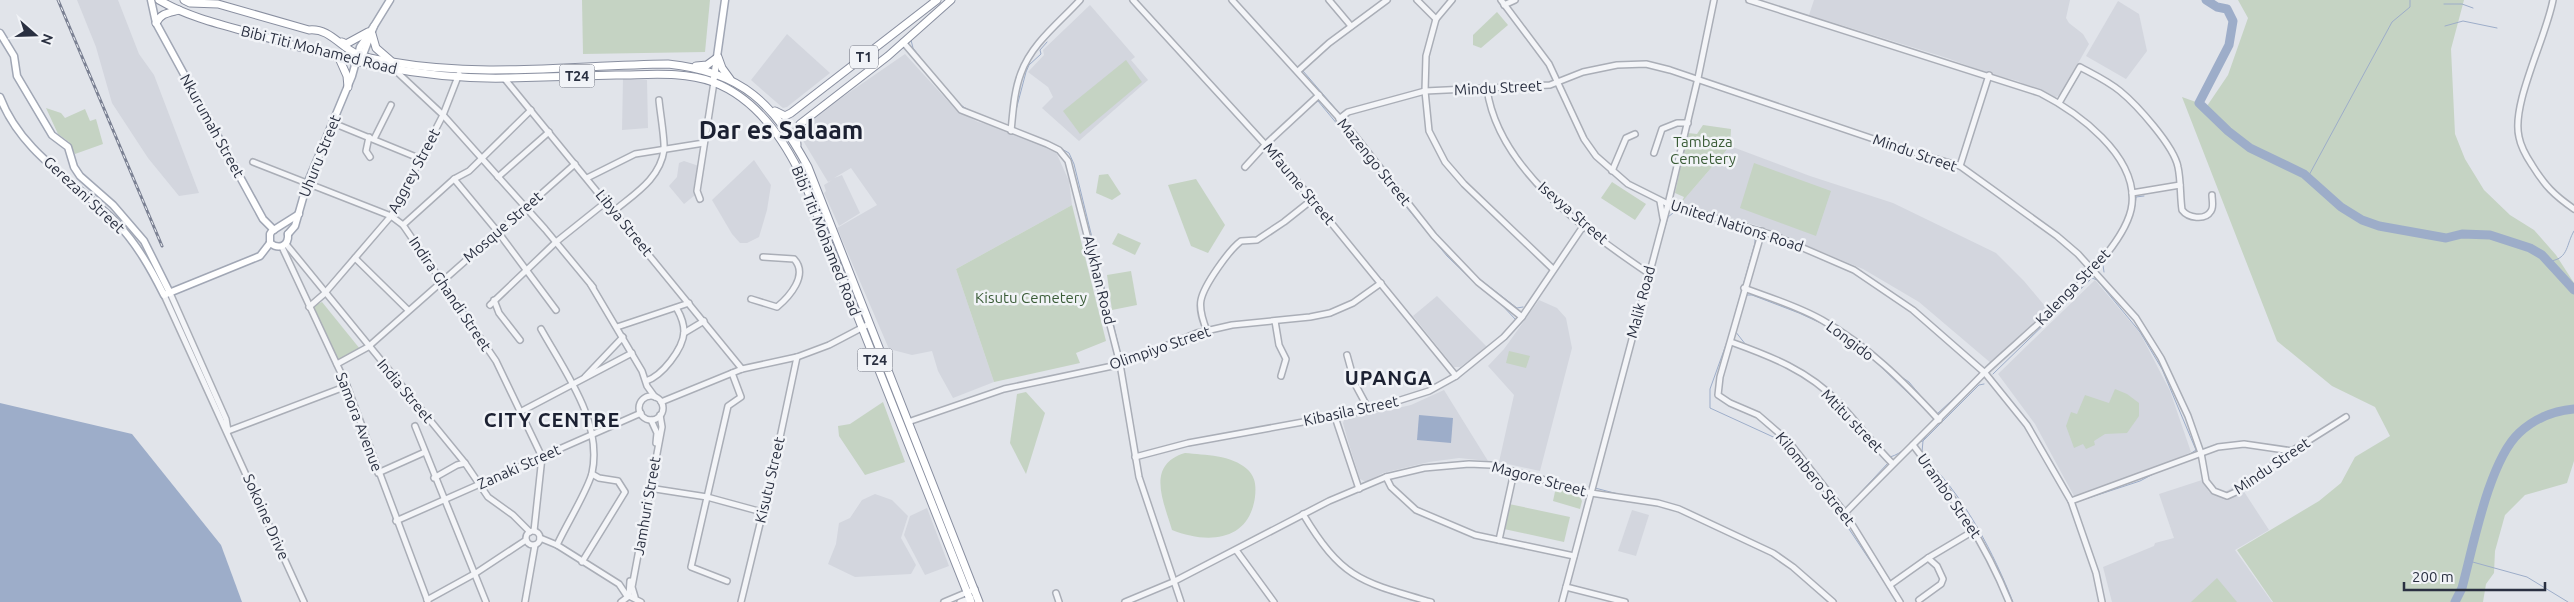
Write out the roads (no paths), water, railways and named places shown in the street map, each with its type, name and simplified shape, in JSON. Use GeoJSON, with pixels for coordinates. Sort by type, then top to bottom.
{"type":"FeatureCollection","features":[{"type":"Feature","properties":{"kind":"highway","name":"Bibi Titi Mohamed Road"},"geometry":{"type":"LineString","coordinates":[[158,0],[179,10],[339,58],[396,71],[458,77],[504,78],[673,74],[714,82],[746,102],[768,122],[786,146],[805,184],[861,328],[973,597]]}},
{"type":"Feature","properties":{"kind":"highway","name":"Bibi Titi Mohamed Road"},"geometry":{"type":"LineString","coordinates":[[184,0],[190,3],[218,4],[309,30],[320,29],[361,55],[392,62],[462,69],[501,70],[658,64],[691,66],[731,80],[747,89],[768,106],[799,150],[811,175],[908,422],[973,597]]}},
{"type":"Feature","properties":{"kind":"highway","name":"T1"},"geometry":{"type":"LineString","coordinates":[[768,106],[785,116],[791,113],[937,0]]}},
{"type":"Feature","properties":{"kind":"highway","name":"T1"},"geometry":{"type":"LineString","coordinates":[[799,150],[796,132],[808,118],[903,42],[951,0]]}},
{"type":"Feature","properties":{"kind":"highway"},"geometry":{"type":"LineString","coordinates":[[156,20],[165,13],[179,10]]}},
{"type":"Feature","properties":{"kind":"highway"},"geometry":{"type":"LineString","coordinates":[[342,42],[346,44],[371,31],[376,48],[392,62]]}},
{"type":"Feature","properties":{"kind":"highway"},"geometry":{"type":"LineString","coordinates":[[691,66],[707,65],[718,57],[722,68],[731,80]]}},
{"type":"Feature","properties":{"kind":"highway"},"geometry":{"type":"LineString","coordinates":[[339,58],[347,76],[348,87]]}},
{"type":"Feature","properties":{"kind":"main road","name":"Nkurumah Street"},"geometry":{"type":"LineString","coordinates":[[151,0],[156,20],[263,219],[274,230]]}},
{"type":"Feature","properties":{"kind":"main road"},"geometry":{"type":"LineString","coordinates":[[156,20],[158,0]]}},
{"type":"Feature","properties":{"kind":"main road","name":"Uhuru Street"},"geometry":{"type":"LineString","coordinates":[[284,245],[299,214],[307,184],[371,31],[390,0]]}},
{"type":"Feature","properties":{"kind":"main road"},"geometry":{"type":"LineString","coordinates":[[714,82],[726,0]]}},
{"type":"Feature","properties":{"kind":"main road","name":"Gerezani Street"},"geometry":{"type":"LineString","coordinates":[[0,34],[14,56],[17,76],[52,135],[68,147],[74,167],[80,176],[119,211],[144,241],[167,294]]}},
{"type":"Feature","properties":{"kind":"main road","name":"Gerezani Street"},"geometry":{"type":"LineString","coordinates":[[0,97],[22,138],[84,192],[128,236],[144,257],[167,294]]}},
{"type":"Feature","properties":{"kind":"main road"},"geometry":{"type":"LineString","coordinates":[[167,294],[260,256],[270,243],[274,230],[299,214]]}},
{"type":"Feature","properties":{"kind":"main road"},"geometry":{"type":"LineString","coordinates":[[274,230],[288,234]]}},
{"type":"Feature","properties":{"kind":"main road"},"geometry":{"type":"LineString","coordinates":[[270,243],[284,245]]}},
{"type":"Feature","properties":{"kind":"street"},"geometry":{"type":"LineString","coordinates":[[1010,131],[1018,85],[1024,65],[1044,37],[1080,0]]}},
{"type":"Feature","properties":{"kind":"street","name":"Mfaume Street"},"geometry":{"type":"LineString","coordinates":[[1133,0],[1266,144],[1313,199],[1456,376]]}},
{"type":"Feature","properties":{"kind":"street","name":"Mazengo Street"},"geometry":{"type":"LineString","coordinates":[[1232,0],[1319,95],[1434,236],[1478,282],[1522,317]]}},
{"type":"Feature","properties":{"kind":"street"},"geometry":{"type":"LineString","coordinates":[[1330,0],[1351,26]]}},
{"type":"Feature","properties":{"kind":"street"},"geometry":{"type":"LineString","coordinates":[[1298,71],[1351,26],[1387,0]]}},
{"type":"Feature","properties":{"kind":"street"},"geometry":{"type":"LineString","coordinates":[[1417,0],[1436,19]]}},
{"type":"Feature","properties":{"kind":"street"},"geometry":{"type":"LineString","coordinates":[[1452,0],[1436,19],[1426,56],[1424,92],[1429,131],[1445,162],[1464,184],[1553,269]]}},
{"type":"Feature","properties":{"kind":"street"},"geometry":{"type":"LineString","coordinates":[[1502,2],[1515,0]]}},
{"type":"Feature","properties":{"kind":"street","name":"Malik Road"},"geometry":{"type":"LineString","coordinates":[[1562,602],[1648,273],[1668,204],[1688,123],[1714,0]]}},
{"type":"Feature","properties":{"kind":"street"},"geometry":{"type":"LineString","coordinates":[[1749,0],[2040,93],[2078,115],[2106,140],[2126,174],[2132,193],[2180,185]]}},
{"type":"Feature","properties":{"kind":"street"},"geometry":{"type":"LineString","coordinates":[[2553,0],[2522,99],[2518,136],[2522,148],[2552,194],[2574,209]]}},
{"type":"Feature","properties":{"kind":"street","name":"United Nations Road"},"geometry":{"type":"LineString","coordinates":[[1502,2],[1538,48],[1558,82],[1574,123],[1584,139],[1596,156],[1628,184],[1668,204],[1762,231],[1829,258],[1870,281],[1919,315],[1985,372],[2027,425],[2071,501],[2096,573],[2102,602]]}},
{"type":"Feature","properties":{"kind":"street","name":"Alykhan Road"},"geometry":{"type":"LineString","coordinates":[[903,42],[956,106],[1010,131],[1047,144],[1059,150],[1068,161],[1120,364],[1135,457],[1173,582],[1181,602]]}},
{"type":"Feature","properties":{"kind":"street","name":"Mindu Street"},"geometry":{"type":"LineString","coordinates":[[1339,119],[1348,112],[1424,92],[1540,86],[1558,82],[1583,72],[1617,65],[1658,66],[1698,78],[1903,150],[1960,166],[2057,236],[2093,269],[2136,318],[2161,358],[2188,416],[2201,453],[2206,481],[2214,491],[2227,496],[2265,473],[2292,451],[2346,417]]}},
{"type":"Feature","properties":{"kind":"street"},"geometry":{"type":"LineString","coordinates":[[2059,103],[2080,67],[2119,90],[2150,124],[2174,156],[2180,185],[2182,210],[2190,216],[2200,217],[2210,212],[2212,195]]}},
{"type":"Feature","properties":{"kind":"street","name":"Aggrey Street"},"geometry":{"type":"LineString","coordinates":[[310,307],[324,294],[392,216],[443,115],[462,69]]}},
{"type":"Feature","properties":{"kind":"street"},"geometry":{"type":"LineString","coordinates":[[396,71],[443,115],[556,242],[592,286],[623,337],[647,383],[655,397],[661,402],[663,409],[660,415],[651,420],[641,413],[640,407],[647,383],[657,376],[668,363],[684,333],[704,321]]}},
{"type":"Feature","properties":{"kind":"street"},"geometry":{"type":"LineString","coordinates":[[1960,166],[1989,76]]}},
{"type":"Feature","properties":{"kind":"street","name":"Libya Street"},"geometry":{"type":"LineString","coordinates":[[504,78],[742,368]]}},
{"type":"Feature","properties":{"kind":"street"},"geometry":{"type":"LineString","coordinates":[[700,199],[697,190],[714,82]]}},
{"type":"Feature","properties":{"kind":"street","name":"Isevya Street"},"geometry":{"type":"LineString","coordinates":[[1487,89],[1494,120],[1514,156],[1550,197],[1648,273]]}},
{"type":"Feature","properties":{"kind":"street"},"geometry":{"type":"LineString","coordinates":[[1245,167],[1266,144],[1319,95]]}},
{"type":"Feature","properties":{"kind":"street"},"geometry":{"type":"LineString","coordinates":[[614,211],[651,180],[664,149],[659,100]]}},
{"type":"Feature","properties":{"kind":"street"},"geometry":{"type":"LineString","coordinates":[[370,157],[366,151],[391,105]]}},
{"type":"Feature","properties":{"kind":"street"},"geometry":{"type":"LineString","coordinates":[[403,225],[454,179],[469,170],[531,110]]}},
{"type":"Feature","properties":{"kind":"street"},"geometry":{"type":"LineString","coordinates":[[334,123],[421,159]]}},
{"type":"Feature","properties":{"kind":"street"},"geometry":{"type":"LineString","coordinates":[[1654,152],[1662,129],[1677,123],[1688,123]]}},
{"type":"Feature","properties":{"kind":"street"},"geometry":{"type":"LineString","coordinates":[[498,177],[549,132]]}},
{"type":"Feature","properties":{"kind":"street"},"geometry":{"type":"LineString","coordinates":[[1612,171],[1626,138],[1635,134]]}},
{"type":"Feature","properties":{"kind":"street"},"geometry":{"type":"LineString","coordinates":[[587,178],[635,154],[704,143]]}},
{"type":"Feature","properties":{"kind":"street","name":"Indira Ghandi Street"},"geometry":{"type":"LineString","coordinates":[[253,162],[392,216],[403,225],[496,361],[542,457]]}},
{"type":"Feature","properties":{"kind":"street","name":"Mosque Street"},"geometry":{"type":"LineString","coordinates":[[337,364],[368,347],[575,164]]}},
{"type":"Feature","properties":{"kind":"street"},"geometry":{"type":"LineString","coordinates":[[454,179],[498,232],[556,310]]}},
{"type":"Feature","properties":{"kind":"street","name":"Kalenga Street"},"geometry":{"type":"LineString","coordinates":[[1845,513],[1892,463],[1939,420],[1985,372],[2093,269],[2124,228],[2132,204],[2132,193]]}},
{"type":"Feature","properties":{"kind":"street"},"geometry":{"type":"LineString","coordinates":[[1207,331],[1201,312],[1201,300],[1233,248],[1241,241],[1257,240],[1313,199]]}},
{"type":"Feature","properties":{"kind":"street"},"geometry":{"type":"LineString","coordinates":[[1660,201],[1664,219]]}},
{"type":"Feature","properties":{"kind":"street"},"geometry":{"type":"LineString","coordinates":[[490,305],[556,242],[606,202]]}},
{"type":"Feature","properties":{"kind":"street","name":"Kibasila Street"},"geometry":{"type":"LineString","coordinates":[[1135,457],[1213,438],[1369,410],[1430,391],[1456,376],[1504,337],[1522,317],[1584,224]]}},
{"type":"Feature","properties":{"kind":"street","name":"Kilombero Street"},"geometry":{"type":"LineString","coordinates":[[1762,231],[1744,288],[1718,388],[1720,397],[1758,415],[1788,441],[1845,513],[1900,602]]}},
{"type":"Feature","properties":{"kind":"street","name":"India Street"},"geometry":{"type":"LineString","coordinates":[[284,245],[464,463],[481,484],[488,497],[540,538]]}},
{"type":"Feature","properties":{"kind":"street","name":"Samora Avenue"},"geometry":{"type":"LineString","coordinates":[[284,245],[310,307],[347,386],[427,601]]}},
{"type":"Feature","properties":{"kind":"street"},"geometry":{"type":"LineString","coordinates":[[751,299],[777,308],[788,297],[798,280],[800,268],[794,260],[763,257]]}},
{"type":"Feature","properties":{"kind":"street"},"geometry":{"type":"LineString","coordinates":[[355,258],[408,310]]}},
{"type":"Feature","properties":{"kind":"street","name":"Olimpiyo Street"},"geometry":{"type":"LineString","coordinates":[[908,422],[1004,389],[1120,364],[1173,342],[1207,331],[1232,325],[1330,313],[1353,303],[1381,283]]}},
{"type":"Feature","properties":{"kind":"street","name":"Longido"},"geometry":{"type":"LineString","coordinates":[[1744,288],[1802,310],[1836,328],[1896,375],[1939,420]]}},
{"type":"Feature","properties":{"kind":"street","name":"Sokoine Drive"},"geometry":{"type":"LineString","coordinates":[[167,294],[226,419],[228,432],[304,602]]}},
{"type":"Feature","properties":{"kind":"street"},"geometry":{"type":"LineString","coordinates":[[494,300],[499,313],[520,340]]}},
{"type":"Feature","properties":{"kind":"street"},"geometry":{"type":"LineString","coordinates":[[617,327],[677,309],[689,303]]}},
{"type":"Feature","properties":{"kind":"street"},"geometry":{"type":"LineString","coordinates":[[677,309],[684,333]]}},
{"type":"Feature","properties":{"kind":"street"},"geometry":{"type":"LineString","coordinates":[[1275,321],[1279,345],[1286,359],[1281,376]]}},
{"type":"Feature","properties":{"kind":"street"},"geometry":{"type":"LineString","coordinates":[[661,402],[742,368],[797,357],[829,345],[869,324]]}},
{"type":"Feature","properties":{"kind":"street"},"geometry":{"type":"LineString","coordinates":[[541,329],[572,385],[594,434],[592,474],[557,545]]}},
{"type":"Feature","properties":{"kind":"street"},"geometry":{"type":"LineString","coordinates":[[584,379],[623,337]]}},
{"type":"Feature","properties":{"kind":"street","name":"Mtitu street"},"geometry":{"type":"LineString","coordinates":[[1731,342],[1799,371],[1838,402],[1870,441],[1892,463]]}},
{"type":"Feature","properties":{"kind":"street"},"geometry":{"type":"LineString","coordinates":[[520,412],[632,353]]}},
{"type":"Feature","properties":{"kind":"street"},"geometry":{"type":"LineString","coordinates":[[1347,356],[1354,384],[1369,410]]}},
{"type":"Feature","properties":{"kind":"street","name":"Kisutu Street"},"geometry":{"type":"LineString","coordinates":[[741,602],[797,357]]}},
{"type":"Feature","properties":{"kind":"street"},"geometry":{"type":"LineString","coordinates":[[727,581],[691,567],[728,406],[740,400],[741,397],[732,372]]}},
{"type":"Feature","properties":{"kind":"street"},"geometry":{"type":"LineString","coordinates":[[228,432],[347,386]]}},
{"type":"Feature","properties":{"kind":"street"},"geometry":{"type":"LineString","coordinates":[[642,400],[648,397],[655,397]]}},
{"type":"Feature","properties":{"kind":"street","name":"Zanaki Street"},"geometry":{"type":"LineString","coordinates":[[396,521],[641,413]]}},
{"type":"Feature","properties":{"kind":"street","name":"Jamhuri Street"},"geometry":{"type":"LineString","coordinates":[[650,488],[662,426],[660,415]]}},
{"type":"Feature","properties":{"kind":"street"},"geometry":{"type":"LineString","coordinates":[[1335,417],[1359,489]]}},
{"type":"Feature","properties":{"kind":"street","name":"Jamhuri Street"},"geometry":{"type":"LineString","coordinates":[[634,599],[657,433],[651,420]]}},
{"type":"Feature","properties":{"kind":"street"},"geometry":{"type":"LineString","coordinates":[[415,426],[434,478],[476,573],[486,602]]}},
{"type":"Feature","properties":{"kind":"street","name":"Urambo Street"},"geometry":{"type":"LineString","coordinates":[[1913,444],[1975,530],[2009,602]]}},
{"type":"Feature","properties":{"kind":"street"},"geometry":{"type":"LineString","coordinates":[[2071,501],[2218,446],[2236,444],[2292,451]]}},
{"type":"Feature","properties":{"kind":"street"},"geometry":{"type":"LineString","coordinates":[[378,473],[425,452]]}},
{"type":"Feature","properties":{"kind":"street"},"geometry":{"type":"LineString","coordinates":[[427,601],[476,573],[526,540],[532,532],[542,457]]}},
{"type":"Feature","properties":{"kind":"street"},"geometry":{"type":"LineString","coordinates":[[434,478],[457,464],[464,463]]}},
{"type":"Feature","properties":{"kind":"street","name":"Magore Street"},"geometry":{"type":"LineString","coordinates":[[1125,602],[1173,582],[1302,514],[1386,477],[1424,468],[1460,464],[1491,464],[1592,493],[1658,503],[1700,518],[1773,553],[1793,567],[1831,600]]}},
{"type":"Feature","properties":{"kind":"street"},"geometry":{"type":"LineString","coordinates":[[1499,540],[1514,472]]}},
{"type":"Feature","properties":{"kind":"street"},"geometry":{"type":"LineString","coordinates":[[582,562],[625,492],[618,481],[599,478],[592,474]]}},
{"type":"Feature","properties":{"kind":"street"},"geometry":{"type":"LineString","coordinates":[[1386,477],[1391,487],[1416,510],[1475,535],[1574,556]]}},
{"type":"Feature","properties":{"kind":"street"},"geometry":{"type":"LineString","coordinates":[[650,488],[706,497],[762,512]]}},
{"type":"Feature","properties":{"kind":"street"},"geometry":{"type":"LineString","coordinates":[[1302,514],[1329,553],[1353,575],[1377,587],[1431,602]]}},
{"type":"Feature","properties":{"kind":"street"},"geometry":{"type":"LineString","coordinates":[[1890,585],[1928,558],[1975,530]]}},
{"type":"Feature","properties":{"kind":"street"},"geometry":{"type":"LineString","coordinates":[[525,602],[535,545],[540,538],[557,545],[619,584],[634,599]]}},
{"type":"Feature","properties":{"kind":"street"},"geometry":{"type":"LineString","coordinates":[[526,540],[531,545],[535,545]]}},
{"type":"Feature","properties":{"kind":"street"},"geometry":{"type":"LineString","coordinates":[[1236,550],[1274,602]]}},
{"type":"Feature","properties":{"kind":"street"},"geometry":{"type":"LineString","coordinates":[[1919,600],[1941,584],[1943,579],[1937,566],[1928,558]]}},
{"type":"Feature","properties":{"kind":"street"},"geometry":{"type":"LineString","coordinates":[[1566,587],[1625,602]]}},
{"type":"Feature","properties":{"kind":"street"},"geometry":{"type":"LineString","coordinates":[[1056,593],[1059,602]]}},
{"type":"Feature","properties":{"kind":"street"},"geometry":{"type":"LineString","coordinates":[[944,602],[973,597]]}},
{"type":"Feature","properties":{"kind":"street"},"geometry":{"type":"LineString","coordinates":[[960,602],[973,597]]}},
{"type":"Feature","properties":{"kind":"street"},"geometry":{"type":"LineString","coordinates":[[621,602],[634,599]]}},
{"type":"Feature","properties":{"kind":"water"},"geometry":{"type":"Polygon","coordinates":[[[0,403],[132,434],[221,545],[242,602],[0,602],[0,403]]]}},
{"type":"Feature","properties":{"kind":"water"},"geometry":{"type":"Polygon","coordinates":[[[1419,415],[1453,418],[1451,443],[1417,440],[1419,415]]]}},
{"type":"Feature","properties":{"kind":"waterway"},"geometry":{"type":"LineString","coordinates":[[2206,0],[2217,7],[2227,9],[2233,21],[2229,45],[2199,103],[2228,131],[2250,148],[2304,174],[2341,207],[2362,220],[2379,226],[2446,238],[2462,234],[2490,235],[2530,248],[2542,255],[2574,290]]}},
{"type":"Feature","properties":{"kind":"waterway"},"geometry":{"type":"LineString","coordinates":[[2308,177],[2392,22],[2410,7],[2410,0]]}},
{"type":"Feature","properties":{"kind":"waterway"},"geometry":{"type":"LineString","coordinates":[[2444,4],[2462,4],[2473,8]]}},
{"type":"Feature","properties":{"kind":"waterway"},"geometry":{"type":"LineString","coordinates":[[2445,26],[2463,21],[2497,28]]}},
{"type":"Feature","properties":{"kind":"waterway"},"geometry":{"type":"LineString","coordinates":[[911,40],[913,48],[935,76]]}},
{"type":"Feature","properties":{"kind":"waterway"},"geometry":{"type":"LineString","coordinates":[[1016,110],[1029,65],[1041,54],[1040,50],[1047,42]]}},
{"type":"Feature","properties":{"kind":"waterway"},"geometry":{"type":"LineString","coordinates":[[1303,71],[1341,115]]}},
{"type":"Feature","properties":{"kind":"waterway"},"geometry":{"type":"LineString","coordinates":[[1314,103],[1318,101],[1447,256],[1479,287],[1500,303],[1516,320],[1496,340]]}},
{"type":"Feature","properties":{"kind":"waterway"},"geometry":{"type":"LineString","coordinates":[[959,104],[970,111]]}},
{"type":"Feature","properties":{"kind":"waterway"},"geometry":{"type":"LineString","coordinates":[[1344,118],[1351,127]]}},
{"type":"Feature","properties":{"kind":"waterway"},"geometry":{"type":"LineString","coordinates":[[1060,148],[1069,153],[1074,164],[1122,360]]}},
{"type":"Feature","properties":{"kind":"waterway"},"geometry":{"type":"LineString","coordinates":[[2104,272],[2103,265],[2119,241],[2132,216],[2136,197],[2144,196]]}},
{"type":"Feature","properties":{"kind":"waterway"},"geometry":{"type":"LineString","coordinates":[[1660,244],[1668,217],[1673,213]]}},
{"type":"Feature","properties":{"kind":"waterway"},"geometry":{"type":"LineString","coordinates":[[2551,263],[2551,261],[2564,254],[2574,231]]}},
{"type":"Feature","properties":{"kind":"waterway"},"geometry":{"type":"LineString","coordinates":[[1752,235],[1755,235],[1755,243],[1728,339],[1710,389],[1710,408],[1782,441],[1837,511],[1893,595]]}},
{"type":"Feature","properties":{"kind":"waterway"},"geometry":{"type":"LineString","coordinates":[[1473,274],[1517,308],[1523,307]]}},
{"type":"Feature","properties":{"kind":"waterway"},"geometry":{"type":"LineString","coordinates":[[1993,374],[2092,278],[2097,280],[2140,332],[2162,369],[2196,450],[2187,456]]}},
{"type":"Feature","properties":{"kind":"waterway"},"geometry":{"type":"LineString","coordinates":[[1746,295],[1752,295],[1799,313],[1836,330],[1876,362],[1936,420],[1923,441],[1913,444],[1890,457],[1817,382],[1804,372],[1780,359],[1746,345],[1735,331],[1746,295]]}},
{"type":"Feature","properties":{"kind":"waterway"},"geometry":{"type":"LineString","coordinates":[[1735,344],[1788,367],[1825,391],[1849,416],[1888,463],[1845,509],[1833,497],[1786,436],[1759,417],[1718,398],[1720,378],[1724,364],[1732,345],[1735,344]]}},
{"type":"Feature","properties":{"kind":"waterway"},"geometry":{"type":"LineString","coordinates":[[1616,410],[1631,354]]}},
{"type":"Feature","properties":{"kind":"waterway"},"geometry":{"type":"LineString","coordinates":[[1458,370],[1468,363]]}},
{"type":"Feature","properties":{"kind":"waterway"},"geometry":{"type":"LineString","coordinates":[[1124,371],[1134,431]]}},
{"type":"Feature","properties":{"kind":"waterway"},"geometry":{"type":"LineString","coordinates":[[1897,374],[1909,382],[1925,401]]}},
{"type":"Feature","properties":{"kind":"waterway"},"geometry":{"type":"LineString","coordinates":[[1929,406],[1937,414],[1975,379]]}},
{"type":"Feature","properties":{"kind":"waterway"},"geometry":{"type":"LineString","coordinates":[[1926,458],[1922,452],[1923,441],[1979,385],[1984,384]]}},
{"type":"Feature","properties":{"kind":"waterway"},"geometry":{"type":"LineString","coordinates":[[2455,602],[2462,588],[2483,506],[2499,463],[2508,446],[2519,433],[2538,419],[2558,411],[2574,409]]}},
{"type":"Feature","properties":{"kind":"waterway"},"geometry":{"type":"LineString","coordinates":[[1198,439],[1285,423]]}},
{"type":"Feature","properties":{"kind":"waterway"},"geometry":{"type":"LineString","coordinates":[[1930,463],[1956,494],[1978,528],[2013,602]]}},
{"type":"Feature","properties":{"kind":"waterway"},"geometry":{"type":"LineString","coordinates":[[2076,502],[2140,481],[2157,472]]}},
{"type":"Feature","properties":{"kind":"waterway"},"geometry":{"type":"LineString","coordinates":[[1595,488],[1618,494]]}},
{"type":"Feature","properties":{"kind":"waterway"},"geometry":{"type":"LineString","coordinates":[[2469,561],[2527,577],[2568,602]]}},
{"type":"Feature","properties":{"kind":"railway"},"geometry":{"type":"LineString","coordinates":[[58,0],[162,246]]}},
{"type":"Feature","properties":{"kind":"district","name":"Dar es Salaam"},"geometry":{"type":"Point","coordinates":[781,130]}},
{"type":"Feature","properties":{"kind":"district","name":"UPANGA"},"geometry":{"type":"Point","coordinates":[1389,378]}},
{"type":"Feature","properties":{"kind":"district","name":"CITY CENTRE"},"geometry":{"type":"Point","coordinates":[552,420]}},
{"type":"Feature","properties":{"kind":"park label","name":"Tambaza Cemetery"},"geometry":{"type":"Point","coordinates":[1703,150]}},
{"type":"Feature","properties":{"kind":"park label","name":"Kisutu Cemetery"},"geometry":{"type":"Point","coordinates":[1031,298]}}]}
